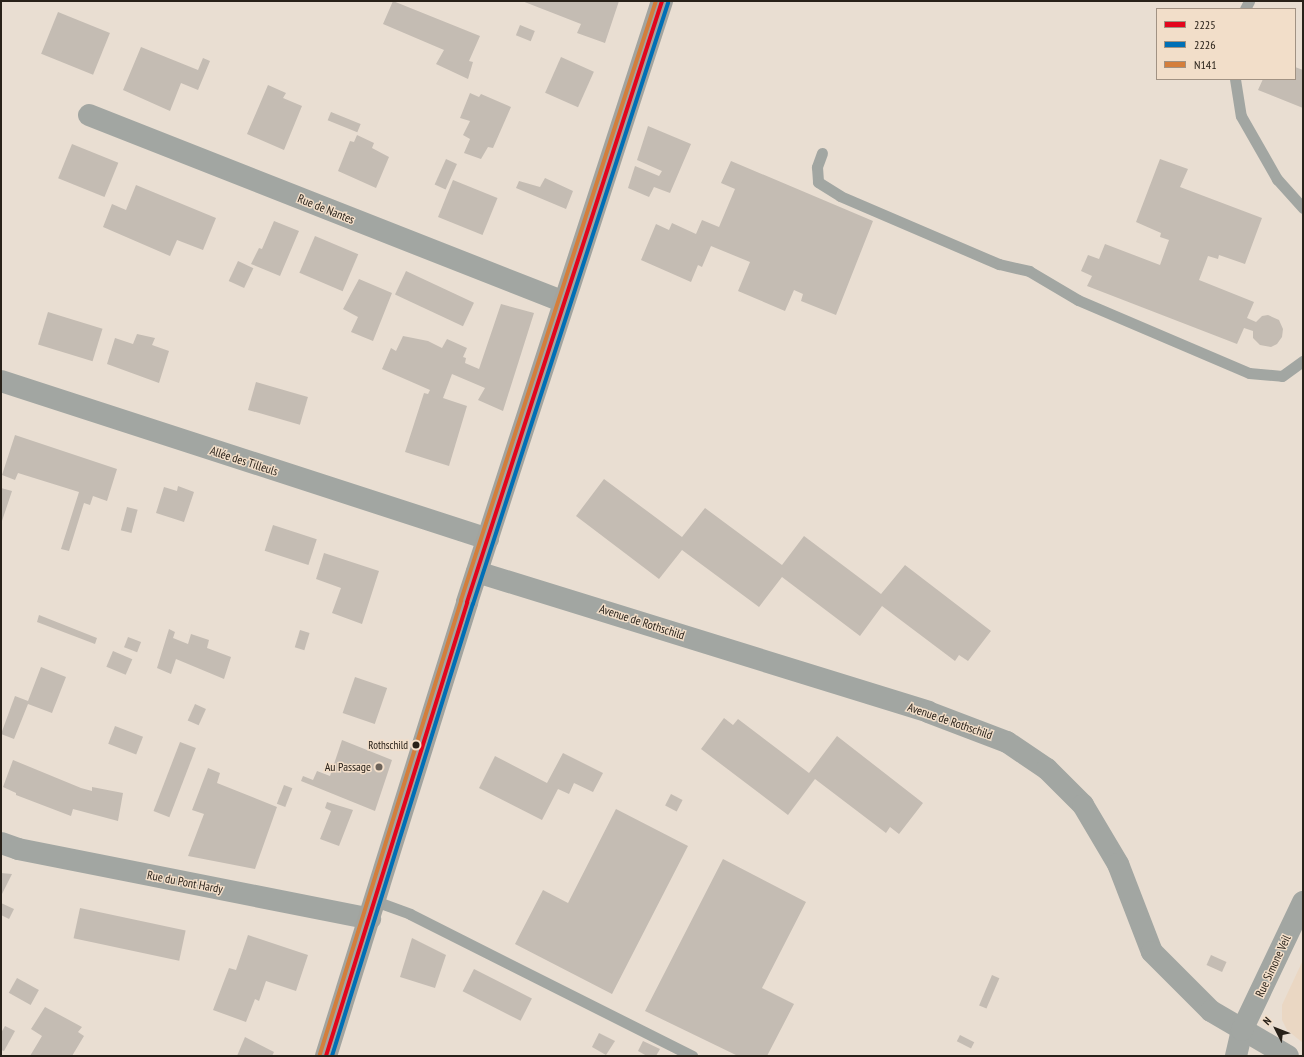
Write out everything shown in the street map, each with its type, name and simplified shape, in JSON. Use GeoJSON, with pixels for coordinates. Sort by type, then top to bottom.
{"type":"FeatureCollection","features":[{"type":"Feature","properties":{"kind":"main road"},"geometry":{"type":"LineString","coordinates":[[326,1056],[373,910],[477,572],[662,1]]}},
{"type":"Feature","properties":{"kind":"street","name":"Rue de Nantes"},"geometry":{"type":"LineString","coordinates":[[89,115],[564,302]]}},
{"type":"Feature","properties":{"kind":"street","name":"Allée des Tilleuls"},"geometry":{"type":"LineString","coordinates":[[1,381],[488,539]]}},
{"type":"Feature","properties":{"kind":"street","name":"Avenue de Rothschild"},"geometry":{"type":"LineString","coordinates":[[477,572],[928,712],[1007,742],[1047,769],[1083,805],[1118,864],[1152,952],[1211,1011],[1288,1056]]}},
{"type":"Feature","properties":{"kind":"street","name":"Rue du Pont Hardy"},"geometry":{"type":"LineString","coordinates":[[1,844],[18,849],[373,910]]}},
{"type":"Feature","properties":{"kind":"street","name":"Rue Simone Veil"},"geometry":{"type":"LineString","coordinates":[[1236,1056],[1242,1030],[1303,902]]}},
{"type":"Feature","properties":{"kind":"lane"},"geometry":{"type":"LineString","coordinates":[[1235,80],[1241,116],[1276,179],[1303,208]]}},
{"type":"Feature","properties":{"kind":"lane"},"geometry":{"type":"LineString","coordinates":[[822,153],[817,167],[818,182],[840,196],[999,264],[1029,271],[1078,300],[1249,373],[1282,376],[1303,362]]}},
{"type":"Feature","properties":{"kind":"lane"},"geometry":{"type":"LineString","coordinates":[[373,910],[410,914],[692,1056]]}},
{"type":"Feature","properties":{"kind":"shaded area"},"geometry":{"type":"Polygon","coordinates":[[[1303,960],[1303,1043],[1287,1030],[1282,1020],[1282,1005],[1303,960]]]}},
{"type":"Feature","properties":{"kind":"building"},"geometry":{"type":"Polygon","coordinates":[[[393,1],[480,36],[469,61],[473,62],[468,79],[436,64],[444,50],[383,24],[393,1]]]}},
{"type":"Feature","properties":{"kind":"building"},"geometry":{"type":"Polygon","coordinates":[[[522,1],[619,1],[605,43],[577,33],[581,24],[522,1]]]}},
{"type":"Feature","properties":{"kind":"building"},"geometry":{"type":"Polygon","coordinates":[[[58,12],[110,33],[93,75],[41,54],[58,12]]]}},
{"type":"Feature","properties":{"kind":"building"},"geometry":{"type":"Polygon","coordinates":[[[520,25],[535,31],[531,41],[516,35],[520,25]]]}},
{"type":"Feature","properties":{"kind":"building"},"geometry":{"type":"Polygon","coordinates":[[[141,47],[198,70],[203,58],[210,61],[198,90],[181,83],[170,111],[123,90],[141,47]]]}},
{"type":"Feature","properties":{"kind":"building"},"geometry":{"type":"Polygon","coordinates":[[[561,57],[594,72],[578,107],[545,93],[561,57]]]}},
{"type":"Feature","properties":{"kind":"building"},"geometry":{"type":"Polygon","coordinates":[[[1296,67],[1303,70],[1303,108],[1258,90],[1263,80],[1296,80],[1296,67]]]}},
{"type":"Feature","properties":{"kind":"building"},"geometry":{"type":"Polygon","coordinates":[[[268,85],[286,93],[283,98],[302,106],[284,150],[247,134],[268,85]]]}},
{"type":"Feature","properties":{"kind":"building"},"geometry":{"type":"Polygon","coordinates":[[[470,93],[479,97],[481,94],[511,107],[493,148],[488,147],[481,159],[464,153],[470,139],[463,135],[470,121],[460,118],[470,93]]]}},
{"type":"Feature","properties":{"kind":"building"},"geometry":{"type":"Polygon","coordinates":[[[331,112],[361,124],[357,132],[328,120],[331,112]]]}},
{"type":"Feature","properties":{"kind":"building"},"geometry":{"type":"Polygon","coordinates":[[[648,126],[691,144],[670,193],[654,187],[649,197],[628,188],[635,166],[659,176],[662,171],[637,160],[648,126]]]}},
{"type":"Feature","properties":{"kind":"building"},"geometry":{"type":"Polygon","coordinates":[[[357,135],[374,143],[372,148],[389,157],[376,188],[338,171],[350,141],[354,142],[357,135]]]}},
{"type":"Feature","properties":{"kind":"building"},"geometry":{"type":"Polygon","coordinates":[[[72,144],[118,163],[104,197],[58,178],[72,144]]]}},
{"type":"Feature","properties":{"kind":"building"},"geometry":{"type":"Polygon","coordinates":[[[446,159],[457,164],[446,189],[435,185],[446,159]]]}},
{"type":"Feature","properties":{"kind":"building"},"geometry":{"type":"Polygon","coordinates":[[[1160,159],[1188,169],[1180,187],[1262,218],[1245,264],[1219,255],[1218,259],[1208,256],[1199,280],[1254,302],[1247,318],[1256,322],[1262,316],[1268,315],[1279,320],[1283,329],[1282,337],[1277,344],[1271,347],[1260,345],[1253,338],[1253,331],[1244,328],[1237,344],[1087,286],[1092,276],[1081,271],[1088,255],[1099,259],[1105,244],[1160,265],[1169,240],[1160,237],[1161,233],[1136,222],[1160,159]]]}},
{"type":"Feature","properties":{"kind":"building"},"geometry":{"type":"Polygon","coordinates":[[[731,161],[873,221],[836,315],[801,301],[803,294],[794,290],[785,311],[738,291],[750,262],[711,246],[702,267],[698,265],[691,282],[641,260],[656,224],[669,230],[672,223],[696,234],[702,220],[719,227],[735,189],[721,183],[731,161]]]}},
{"type":"Feature","properties":{"kind":"building"},"geometry":{"type":"Polygon","coordinates":[[[545,178],[573,191],[566,209],[516,188],[519,181],[540,187],[545,178]]]}},
{"type":"Feature","properties":{"kind":"building"},"geometry":{"type":"Polygon","coordinates":[[[453,180],[498,198],[483,235],[438,217],[453,180]]]}},
{"type":"Feature","properties":{"kind":"building"},"geometry":{"type":"Polygon","coordinates":[[[136,185],[216,218],[203,250],[177,240],[170,256],[103,227],[112,204],[126,210],[136,185]]]}},
{"type":"Feature","properties":{"kind":"building"},"geometry":{"type":"Polygon","coordinates":[[[274,221],[299,231],[280,276],[251,264],[259,248],[262,249],[274,221]]]}},
{"type":"Feature","properties":{"kind":"building"},"geometry":{"type":"Polygon","coordinates":[[[315,236],[358,254],[343,291],[299,273],[315,236]]]}},
{"type":"Feature","properties":{"kind":"building"},"geometry":{"type":"Polygon","coordinates":[[[238,261],[253,268],[244,288],[229,281],[238,261]]]}},
{"type":"Feature","properties":{"kind":"building"},"geometry":{"type":"Polygon","coordinates":[[[406,271],[474,303],[463,326],[395,295],[406,271]]]}},
{"type":"Feature","properties":{"kind":"building"},"geometry":{"type":"Polygon","coordinates":[[[359,279],[392,293],[373,341],[351,332],[358,317],[343,309],[359,279]]]}},
{"type":"Feature","properties":{"kind":"building"},"geometry":{"type":"Polygon","coordinates":[[[501,304],[534,313],[503,411],[478,400],[485,388],[452,374],[443,398],[467,406],[449,466],[405,452],[424,393],[428,394],[430,390],[382,369],[391,348],[396,351],[403,336],[428,341],[442,348],[447,339],[467,348],[463,357],[466,358],[465,363],[479,369],[501,304]]]}},
{"type":"Feature","properties":{"kind":"building"},"geometry":{"type":"Polygon","coordinates":[[[48,312],[103,329],[93,361],[38,345],[48,312]]]}},
{"type":"Feature","properties":{"kind":"building"},"geometry":{"type":"Polygon","coordinates":[[[137,334],[155,338],[152,345],[169,351],[159,383],[107,364],[115,338],[133,344],[137,334]]]}},
{"type":"Feature","properties":{"kind":"building"},"geometry":{"type":"Polygon","coordinates":[[[256,382],[308,397],[300,425],[248,410],[256,382]]]}},
{"type":"Feature","properties":{"kind":"building"},"geometry":{"type":"Polygon","coordinates":[[[15,435],[117,469],[107,501],[93,496],[90,505],[84,503],[69,551],[61,549],[79,492],[18,473],[15,480],[2,475],[15,435]]]}},
{"type":"Feature","properties":{"kind":"building"},"geometry":{"type":"Polygon","coordinates":[[[604,479],[682,537],[705,508],[782,565],[804,536],[881,594],[905,565],[991,631],[968,661],[959,655],[955,661],[882,606],[860,636],[782,577],[759,607],[682,550],[659,579],[576,516],[604,479]]]}},
{"type":"Feature","properties":{"kind":"building"},"geometry":{"type":"Polygon","coordinates":[[[178,486],[194,492],[184,522],[156,513],[164,487],[177,491],[178,486]]]}},
{"type":"Feature","properties":{"kind":"building"},"geometry":{"type":"Polygon","coordinates":[[[1,488],[12,491],[1,524],[1,488]]]}},
{"type":"Feature","properties":{"kind":"building"},"geometry":{"type":"Polygon","coordinates":[[[127,507],[138,510],[131,533],[121,530],[127,507]]]}},
{"type":"Feature","properties":{"kind":"building"},"geometry":{"type":"Polygon","coordinates":[[[273,525],[317,539],[308,565],[265,551],[273,525]]]}},
{"type":"Feature","properties":{"kind":"building"},"geometry":{"type":"Polygon","coordinates":[[[324,553],[379,571],[362,624],[332,613],[341,588],[316,579],[324,553]]]}},
{"type":"Feature","properties":{"kind":"building"},"geometry":{"type":"Polygon","coordinates":[[[39,615],[97,638],[95,644],[37,622],[39,615]]]}},
{"type":"Feature","properties":{"kind":"building"},"geometry":{"type":"Polygon","coordinates":[[[169,629],[175,632],[173,638],[188,644],[191,634],[209,640],[207,648],[231,657],[224,679],[176,659],[171,674],[157,668],[169,629]]]}},
{"type":"Feature","properties":{"kind":"building"},"geometry":{"type":"Polygon","coordinates":[[[300,630],[310,633],[304,650],[295,647],[300,630]]]}},
{"type":"Feature","properties":{"kind":"building"},"geometry":{"type":"Polygon","coordinates":[[[128,637],[141,642],[137,652],[124,647],[128,637]]]}},
{"type":"Feature","properties":{"kind":"building"},"geometry":{"type":"Polygon","coordinates":[[[113,651],[132,659],[126,675],[106,667],[113,651]]]}},
{"type":"Feature","properties":{"kind":"building"},"geometry":{"type":"Polygon","coordinates":[[[41,667],[66,677],[52,713],[28,704],[14,739],[1,734],[15,696],[28,701],[41,667]]]}},
{"type":"Feature","properties":{"kind":"building"},"geometry":{"type":"Polygon","coordinates":[[[355,677],[387,688],[375,724],[343,713],[355,677]]]}},
{"type":"Feature","properties":{"kind":"building"},"geometry":{"type":"Polygon","coordinates":[[[195,704],[206,709],[199,725],[188,720],[195,704]]]}},
{"type":"Feature","properties":{"kind":"building"},"geometry":{"type":"Polygon","coordinates":[[[724,718],[733,725],[738,719],[809,773],[837,736],[923,803],[899,834],[890,827],[886,833],[815,779],[788,815],[701,749],[724,718]]]}},
{"type":"Feature","properties":{"kind":"building"},"geometry":{"type":"Polygon","coordinates":[[[115,726],[143,737],[136,754],[108,744],[115,726]]]}},
{"type":"Feature","properties":{"kind":"building"},"geometry":{"type":"Polygon","coordinates":[[[342,740],[392,760],[375,811],[301,781],[303,776],[313,780],[317,771],[330,776],[342,740]]]}},
{"type":"Feature","properties":{"kind":"building"},"geometry":{"type":"Polygon","coordinates":[[[180,742],[196,748],[169,817],[153,811],[180,742]]]}},
{"type":"Feature","properties":{"kind":"building"},"geometry":{"type":"Polygon","coordinates":[[[563,753],[603,773],[593,792],[574,783],[569,794],[558,789],[542,820],[479,788],[495,756],[547,783],[563,753]]]}},
{"type":"Feature","properties":{"kind":"building"},"geometry":{"type":"Polygon","coordinates":[[[13,760],[81,788],[92,791],[92,787],[123,793],[118,821],[73,809],[71,816],[16,795],[16,793],[3,787],[13,760]]]}},
{"type":"Feature","properties":{"kind":"building"},"geometry":{"type":"Polygon","coordinates":[[[208,768],[220,773],[217,783],[277,807],[255,869],[188,856],[204,814],[192,810],[208,768]]]}},
{"type":"Feature","properties":{"kind":"building"},"geometry":{"type":"Polygon","coordinates":[[[284,785],[292,788],[285,807],[277,804],[284,785]]]}},
{"type":"Feature","properties":{"kind":"building"},"geometry":{"type":"Polygon","coordinates":[[[671,794],[683,800],[677,811],[665,806],[671,794]]]}},
{"type":"Feature","properties":{"kind":"building"},"geometry":{"type":"Polygon","coordinates":[[[327,802],[353,810],[339,846],[320,839],[331,811],[325,808],[327,802]]]}},
{"type":"Feature","properties":{"kind":"building"},"geometry":{"type":"Polygon","coordinates":[[[616,809],[688,846],[612,994],[515,944],[543,890],[568,903],[616,809]]]}},
{"type":"Feature","properties":{"kind":"building"},"geometry":{"type":"Polygon","coordinates":[[[723,859],[806,902],[762,988],[794,1004],[767,1056],[738,1056],[645,1011],[723,859]]]}},
{"type":"Feature","properties":{"kind":"building"},"geometry":{"type":"Polygon","coordinates":[[[1,873],[12,874],[1,896],[1,873]]]}},
{"type":"Feature","properties":{"kind":"building"},"geometry":{"type":"Polygon","coordinates":[[[1,903],[14,909],[9,919],[1,915],[1,903]]]}},
{"type":"Feature","properties":{"kind":"building"},"geometry":{"type":"Polygon","coordinates":[[[80,908],[186,930],[179,961],[74,938],[80,908]]]}},
{"type":"Feature","properties":{"kind":"building"},"geometry":{"type":"Polygon","coordinates":[[[248,935],[308,955],[296,991],[266,981],[259,1001],[255,999],[246,1022],[213,1010],[229,968],[236,970],[248,935]]]}},
{"type":"Feature","properties":{"kind":"building"},"geometry":{"type":"Polygon","coordinates":[[[412,938],[446,955],[435,988],[400,977],[412,938]]]}},
{"type":"Feature","properties":{"kind":"building"},"geometry":{"type":"Polygon","coordinates":[[[1211,955],[1227,962],[1222,972],[1207,965],[1211,955]]]}},
{"type":"Feature","properties":{"kind":"building"},"geometry":{"type":"Polygon","coordinates":[[[474,969],[532,999],[521,1021],[463,991],[474,969]]]}},
{"type":"Feature","properties":{"kind":"building"},"geometry":{"type":"Polygon","coordinates":[[[992,975],[999,978],[986,1009],[979,1005],[992,975]]]}},
{"type":"Feature","properties":{"kind":"building"},"geometry":{"type":"Polygon","coordinates":[[[17,978],[39,990],[31,1005],[9,993],[17,978]]]}},
{"type":"Feature","properties":{"kind":"building"},"geometry":{"type":"Polygon","coordinates":[[[45,1007],[82,1027],[78,1032],[84,1036],[72,1056],[30,1056],[42,1036],[31,1029],[45,1007]]]}},
{"type":"Feature","properties":{"kind":"building"},"geometry":{"type":"Polygon","coordinates":[[[5,1026],[15,1031],[4,1051],[1,1050],[1,1033],[5,1026]]]}},
{"type":"Feature","properties":{"kind":"building"},"geometry":{"type":"Polygon","coordinates":[[[599,1033],[615,1041],[606,1055],[592,1047],[599,1033]]]}},
{"type":"Feature","properties":{"kind":"building"},"geometry":{"type":"Polygon","coordinates":[[[960,1035],[974,1042],[971,1049],[957,1041],[960,1035]]]}},
{"type":"Feature","properties":{"kind":"building"},"geometry":{"type":"Polygon","coordinates":[[[245,1037],[274,1052],[272,1056],[237,1056],[245,1037]]]}},
{"type":"Feature","properties":{"kind":"building"},"geometry":{"type":"Polygon","coordinates":[[[643,1041],[660,1049],[656,1056],[647,1056],[638,1051],[643,1041]]]}},
{"type":"Feature","properties":{"kind":"transit line","name":"N141"},"geometry":{"type":"LineString","coordinates":[[320,1054],[461,600],[656,1]]}},
{"type":"Feature","properties":{"kind":"transit line","name":"2225"},"geometry":{"type":"LineString","coordinates":[[326,1056],[467,602],[662,1]]}},
{"type":"Feature","properties":{"kind":"transit line","name":"2226"},"geometry":{"type":"LineString","coordinates":[[332,1056],[473,604],[668,3]]}},
{"type":"Feature","properties":{"kind":"place","name":"Rothschild"},"geometry":{"type":"Point","coordinates":[416,745]}},
{"type":"Feature","properties":{"kind":"place","name":"Au Passage"},"geometry":{"type":"Point","coordinates":[379,767]}}]}
